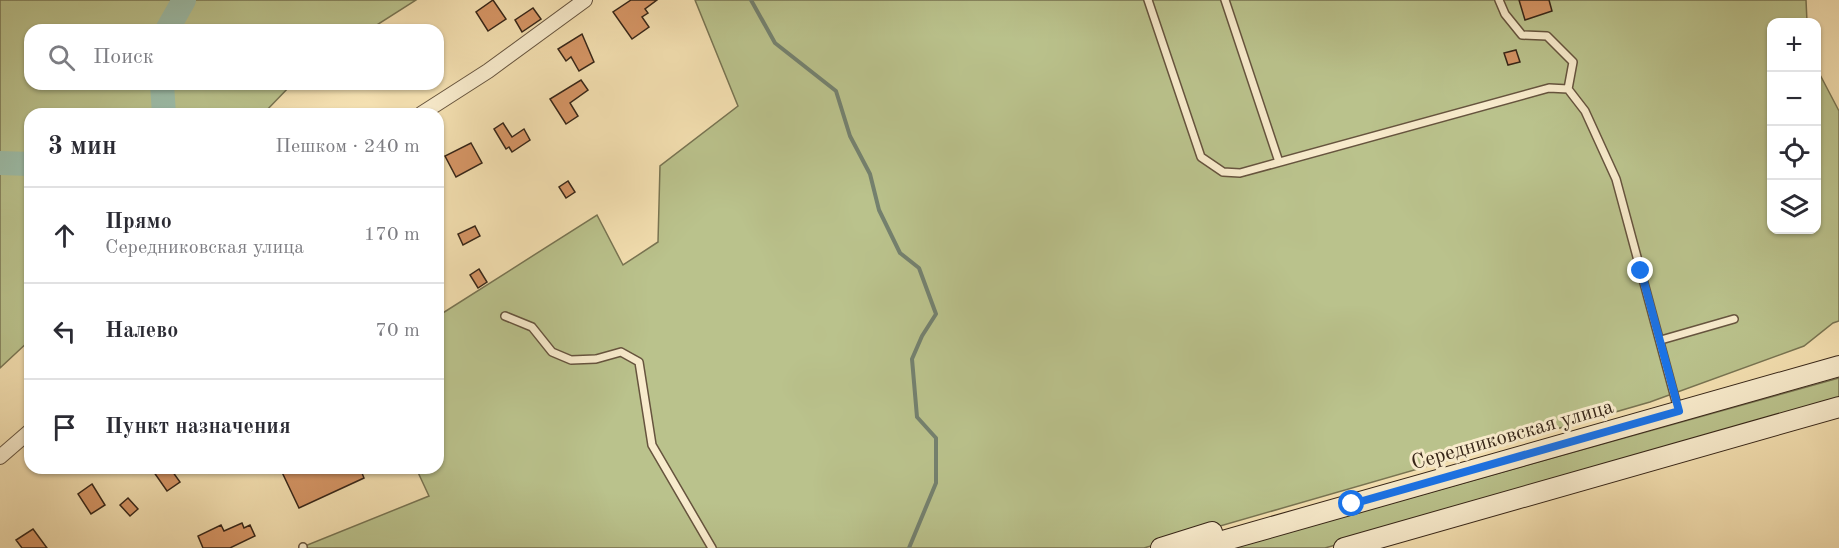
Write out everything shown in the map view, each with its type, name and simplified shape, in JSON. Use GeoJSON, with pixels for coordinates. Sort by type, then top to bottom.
{"type":"FeatureCollection","features":[{"type":"Feature","properties":{"kind":"street"},"geometry":{"type":"LineString","coordinates":[[431,108],[488,71],[585,0]]}},
{"type":"Feature","properties":{"kind":"street","name":"Середниковская улица"},"geometry":{"type":"LineString","coordinates":[[1198,548],[1839,366]]}},
{"type":"Feature","properties":{"kind":"street"},"geometry":{"type":"LineString","coordinates":[[1344,548],[1839,407]]}},
{"type":"Feature","properties":{"kind":"street"},"geometry":{"type":"LineString","coordinates":[[0,456],[24,436]]}},
{"type":"Feature","properties":{"kind":"street"},"geometry":{"type":"LineString","coordinates":[[1161,548],[1311,504],[1352,504]]}},
{"type":"Feature","properties":{"kind":"lane"},"geometry":{"type":"LineString","coordinates":[[1148,0],[1201,157],[1223,172],[1240,173],[1549,88],[1568,89],[1585,111],[1616,179],[1679,411]]}},
{"type":"Feature","properties":{"kind":"lane"},"geometry":{"type":"LineString","coordinates":[[1225,0],[1279,162]]}},
{"type":"Feature","properties":{"kind":"lane"},"geometry":{"type":"LineString","coordinates":[[1499,0],[1504,14],[1522,35],[1547,36],[1574,62],[1568,89]]}},
{"type":"Feature","properties":{"kind":"lane"},"geometry":{"type":"LineString","coordinates":[[505,316],[532,327],[552,352],[571,360],[596,359],[621,352],[639,362],[652,445],[712,548]]}},
{"type":"Feature","properties":{"kind":"lane"},"geometry":{"type":"LineString","coordinates":[[1661,340],[1734,319]]}},
{"type":"Feature","properties":{"kind":"green space"},"geometry":{"type":"Polygon","coordinates":[[[0,0],[416,0],[378,24],[24,24],[24,90],[286,90],[269,108],[24,108],[24,346],[0,368],[0,0]]]}},
{"type":"Feature","properties":{"kind":"green space"},"geometry":{"type":"Polygon","coordinates":[[[695,0],[1806,0],[1807,18],[1767,18],[1767,234],[1821,234],[1821,77],[1839,111],[1839,321],[1833,323],[1804,346],[1650,402],[1144,548],[300,548],[429,496],[419,474],[444,474],[444,312],[597,215],[623,265],[658,242],[660,166],[738,106],[695,0]]]}},
{"type":"Feature","properties":{"kind":"green space"},"geometry":{"type":"Polygon","coordinates":[[[1839,378],[1839,404],[1325,548],[1231,548],[1839,378]]]}},
{"type":"Feature","properties":{"kind":"building"},"geometry":{"type":"Polygon","coordinates":[[[493,0],[506,19],[488,31],[476,12],[493,0]]]}},
{"type":"Feature","properties":{"kind":"building"},"geometry":{"type":"Polygon","coordinates":[[[631,0],[657,0],[645,9],[648,13],[642,17],[649,27],[632,39],[613,12],[631,0]]]}},
{"type":"Feature","properties":{"kind":"building"},"geometry":{"type":"Polygon","coordinates":[[[1519,0],[1549,0],[1552,11],[1525,20],[1519,0]]]}},
{"type":"Feature","properties":{"kind":"building"},"geometry":{"type":"Polygon","coordinates":[[[533,8],[541,19],[522,32],[515,20],[533,8]]]}},
{"type":"Feature","properties":{"kind":"building"},"geometry":{"type":"Polygon","coordinates":[[[582,34],[594,62],[579,71],[571,57],[566,61],[558,49],[582,34]]]}},
{"type":"Feature","properties":{"kind":"building"},"geometry":{"type":"Polygon","coordinates":[[[1516,50],[1520,62],[1508,65],[1504,53],[1516,50]]]}},
{"type":"Feature","properties":{"kind":"building"},"geometry":{"type":"Polygon","coordinates":[[[581,80],[588,90],[570,103],[578,116],[566,124],[550,99],[581,80]]]}},
{"type":"Feature","properties":{"kind":"building"},"geometry":{"type":"Polygon","coordinates":[[[503,123],[512,137],[524,129],[530,140],[512,152],[509,147],[506,149],[494,129],[503,123]]]}},
{"type":"Feature","properties":{"kind":"building"},"geometry":{"type":"Polygon","coordinates":[[[471,143],[482,163],[456,177],[445,156],[471,143]]]}},
{"type":"Feature","properties":{"kind":"building"},"geometry":{"type":"Polygon","coordinates":[[[568,181],[575,192],[566,198],[559,187],[568,181]]]}},
{"type":"Feature","properties":{"kind":"building"},"geometry":{"type":"Polygon","coordinates":[[[475,226],[480,236],[463,245],[458,234],[475,226]]]}},
{"type":"Feature","properties":{"kind":"building"},"geometry":{"type":"Polygon","coordinates":[[[479,269],[487,282],[478,288],[470,275],[479,269]]]}},
{"type":"Feature","properties":{"kind":"building"},"geometry":{"type":"Polygon","coordinates":[[[155,474],[174,474],[180,482],[167,491],[155,474]]]}},
{"type":"Feature","properties":{"kind":"building"},"geometry":{"type":"Polygon","coordinates":[[[283,474],[362,474],[364,478],[299,508],[283,474]]]}},
{"type":"Feature","properties":{"kind":"building"},"geometry":{"type":"Polygon","coordinates":[[[92,484],[105,505],[91,514],[78,494],[92,484]]]}},
{"type":"Feature","properties":{"kind":"building"},"geometry":{"type":"Polygon","coordinates":[[[128,498],[138,509],[130,516],[120,505],[128,498]]]}},
{"type":"Feature","properties":{"kind":"building"},"geometry":{"type":"Polygon","coordinates":[[[242,523],[244,528],[250,525],[255,536],[230,548],[203,548],[198,536],[221,525],[224,531],[242,523]]]}},
{"type":"Feature","properties":{"kind":"building"},"geometry":{"type":"Polygon","coordinates":[[[33,529],[47,548],[22,548],[16,540],[33,529]]]}},
{"type":"Feature","properties":{"kind":"waterway"},"geometry":{"type":"LineString","coordinates":[[170,24],[184,0]]}},
{"type":"Feature","properties":{"kind":"waterway"},"geometry":{"type":"LineString","coordinates":[[751,0],[775,43],[836,91],[850,136],[870,174],[879,210],[900,253],[919,268],[936,314],[922,336],[912,359],[917,417],[936,438],[936,483],[909,548]]}},
{"type":"Feature","properties":{"kind":"waterway"},"geometry":{"type":"LineString","coordinates":[[162,90],[164,108]]}},
{"type":"Feature","properties":{"kind":"waterway"},"geometry":{"type":"LineString","coordinates":[[0,163],[24,164]]}},
{"type":"Feature","properties":{"kind":"route"},"geometry":{"type":"LineString","coordinates":[[1352,504],[1679,411],[1641,271]]}}]}
